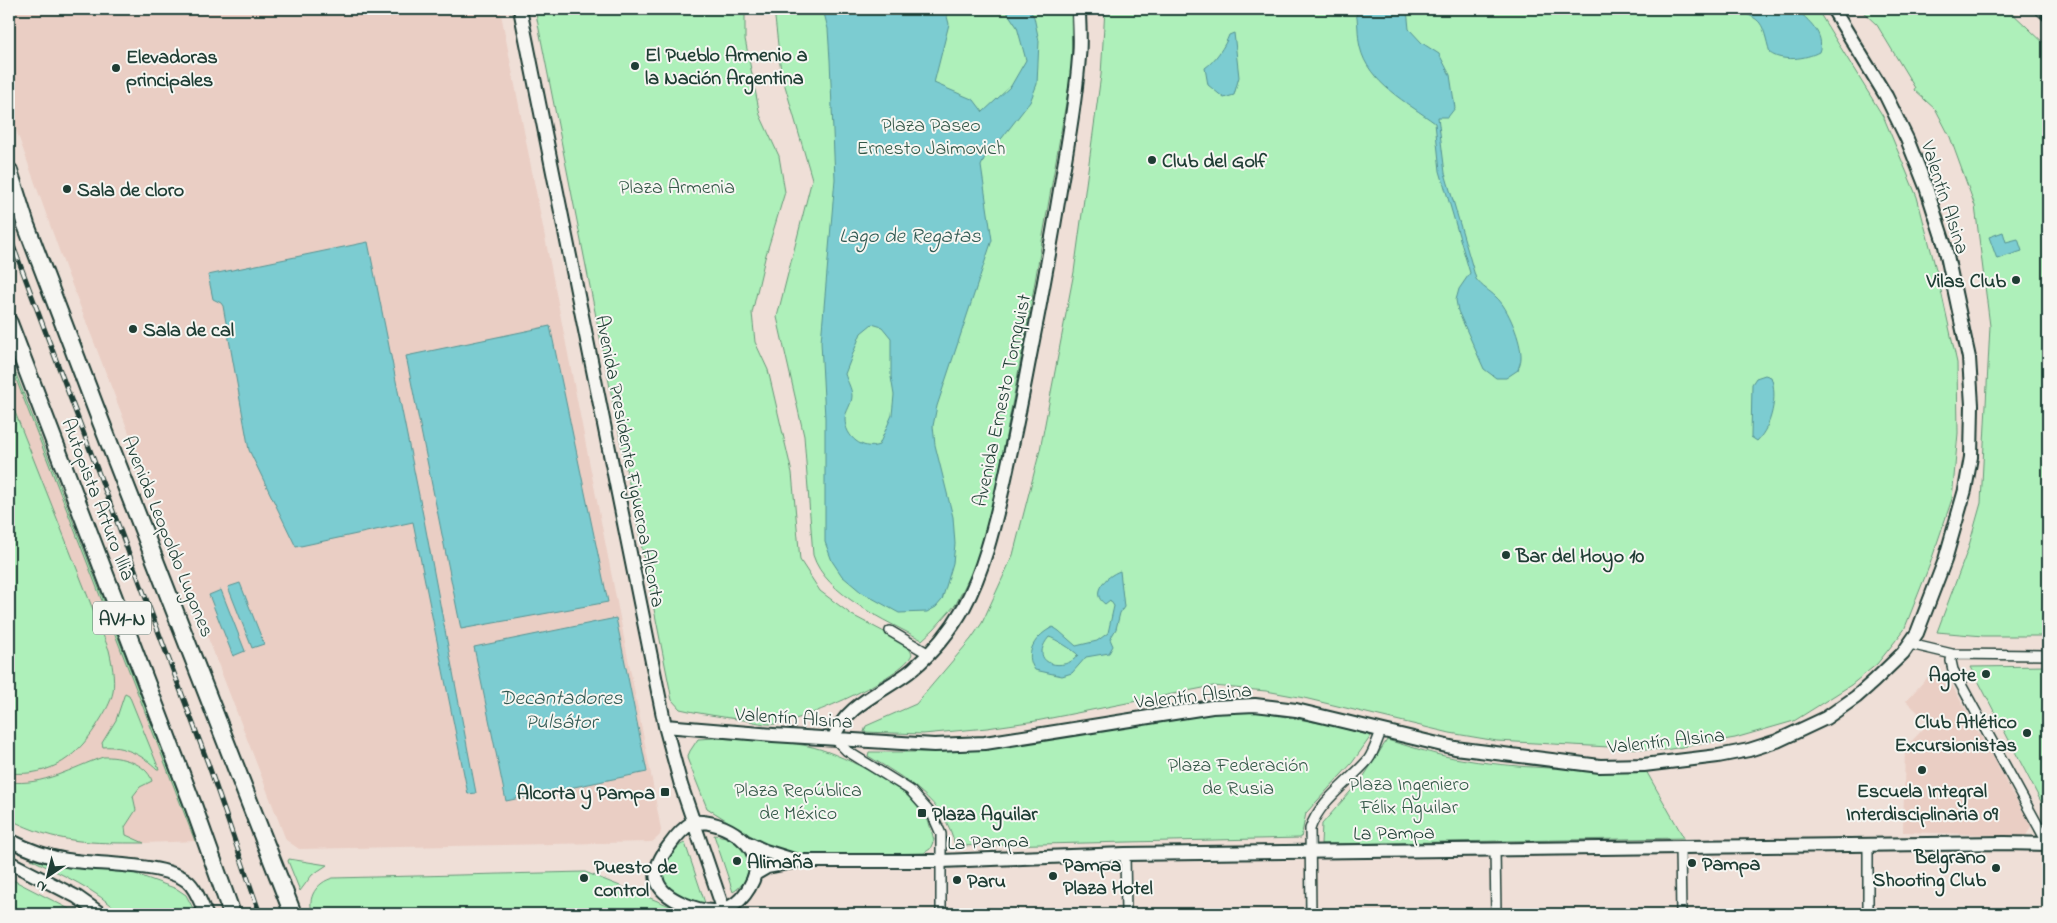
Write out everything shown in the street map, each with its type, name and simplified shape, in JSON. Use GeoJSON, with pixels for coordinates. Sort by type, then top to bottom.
{"type":"FeatureCollection","features":[{"type":"Feature","properties":{"kind":"highway","name":"Avenida Leopoldo Lugones"},"geometry":{"type":"LineString","coordinates":[[9,171],[26,225],[293,914]]}},
{"type":"Feature","properties":{"kind":"highway","name":"Autopista Arturo Illia"},"geometry":{"type":"LineString","coordinates":[[9,323],[193,805],[232,914]]}},
{"type":"Feature","properties":{"kind":"street","name":"Avenida Presidente Figueroa Alcorta"},"geometry":{"type":"LineString","coordinates":[[520,9],[665,726],[676,771],[725,912]]}},
{"type":"Feature","properties":{"kind":"street","name":"Avenida Ernesto Tornquist"},"geometry":{"type":"LineString","coordinates":[[834,738],[838,726],[846,715],[890,686],[929,654],[954,623],[973,587],[993,528],[1039,317],[1074,110],[1080,55],[1079,9]]}},
{"type":"Feature","properties":{"kind":"street","name":"Valentín Alsina"},"geometry":{"type":"LineString","coordinates":[[665,726],[934,745],[984,743],[1212,707],[1255,705],[1296,710],[1455,748],[1600,766],[1644,765],[1718,756],[1749,750],[1777,740],[1826,718],[1856,697],[1910,644],[1917,633],[1934,592],[1965,490],[1970,457],[1972,405],[1969,358],[1944,246],[1926,187],[1907,139],[1886,96],[1833,9]]}},
{"type":"Feature","properties":{"kind":"street"},"geometry":{"type":"LineString","coordinates":[[890,631],[929,654]]}},
{"type":"Feature","properties":{"kind":"street"},"geometry":{"type":"LineString","coordinates":[[1910,644],[1952,654],[2048,655]]}},
{"type":"Feature","properties":{"kind":"street"},"geometry":{"type":"LineString","coordinates":[[1952,654],[1951,661],[1954,670],[2048,844],[2048,854]]}},
{"type":"Feature","properties":{"kind":"street"},"geometry":{"type":"LineString","coordinates":[[1311,914],[1310,829],[1313,821],[1323,806],[1368,759],[1381,731]]}},
{"type":"Feature","properties":{"kind":"street"},"geometry":{"type":"LineString","coordinates":[[834,738],[847,751],[910,790],[933,816],[941,834],[940,914]]}},
{"type":"Feature","properties":{"kind":"street"},"geometry":{"type":"LineString","coordinates":[[694,822],[681,831],[658,862],[656,877],[658,885],[669,897],[696,909],[707,912],[725,912],[742,896],[755,874],[757,866],[755,858],[746,842]]}},
{"type":"Feature","properties":{"kind":"street","name":"La Pampa"},"geometry":{"type":"LineString","coordinates":[[694,822],[709,823],[765,851],[799,861]]}},
{"type":"Feature","properties":{"kind":"street"},"geometry":{"type":"LineString","coordinates":[[9,840],[44,854],[66,860],[134,866],[166,872],[187,880],[193,887],[206,914]]}},
{"type":"Feature","properties":{"kind":"street","name":"La Pampa"},"geometry":{"type":"LineString","coordinates":[[755,874],[767,867],[799,861],[941,861],[1125,854],[2048,844]]}},
{"type":"Feature","properties":{"kind":"street"},"geometry":{"type":"LineString","coordinates":[[1868,845],[1868,914]]}},
{"type":"Feature","properties":{"kind":"street"},"geometry":{"type":"LineString","coordinates":[[1680,847],[1681,914]]}},
{"type":"Feature","properties":{"kind":"street"},"geometry":{"type":"LineString","coordinates":[[1495,850],[1496,914]]}},
{"type":"Feature","properties":{"kind":"street"},"geometry":{"type":"LineString","coordinates":[[1125,854],[1126,914]]}},
{"type":"Feature","properties":{"kind":"street"},"geometry":{"type":"LineString","coordinates":[[9,862],[77,897],[101,914]]}},
{"type":"Feature","properties":{"kind":"shaded area"},"geometry":{"type":"Polygon","coordinates":[[[9,9],[500,9],[652,780],[661,830],[660,835],[656,839],[652,842],[299,849],[286,840],[65,267],[9,110],[9,9]]]}},
{"type":"Feature","properties":{"kind":"shaded area"},"geometry":{"type":"Polygon","coordinates":[[[9,356],[197,841],[89,843],[65,840],[43,834],[9,819],[9,356]]]}},
{"type":"Feature","properties":{"kind":"shaded area"},"geometry":{"type":"Polygon","coordinates":[[[1936,668],[1948,678],[2031,826],[2026,836],[1903,832],[1905,748],[1929,723],[1906,701],[1936,668]]]}},
{"type":"Feature","properties":{"kind":"green space","name":"Plaza Armenia"},"geometry":{"type":"Polygon","coordinates":[[[535,9],[745,9],[745,39],[760,115],[779,156],[785,192],[765,258],[752,313],[755,342],[768,370],[792,473],[800,560],[820,591],[852,615],[907,644],[912,654],[905,664],[891,674],[850,697],[806,715],[775,724],[680,709],[672,700],[535,9]]]}},
{"type":"Feature","properties":{"kind":"green space","name":"Plaza Paseo Ernesto Jaimovich"},"geometry":{"type":"Polygon","coordinates":[[[774,9],[1071,9],[1072,68],[1028,322],[990,519],[977,562],[956,604],[922,640],[875,615],[844,594],[830,582],[820,569],[813,555],[804,436],[777,317],[812,179],[781,72],[774,9]]]}},
{"type":"Feature","properties":{"kind":"green space"},"geometry":{"type":"Polygon","coordinates":[[[1105,9],[1817,9],[1884,118],[1917,197],[1938,277],[1957,363],[1958,433],[1952,499],[1930,564],[1904,630],[1877,664],[1851,685],[1794,721],[1735,738],[1665,750],[1497,741],[1450,733],[1304,698],[1266,691],[1213,686],[1036,721],[987,728],[923,734],[864,732],[866,726],[916,704],[971,639],[982,623],[1013,555],[1040,450],[1074,272],[1101,75],[1105,9]]]}},
{"type":"Feature","properties":{"kind":"green space","name":"Vilas Club"},"geometry":{"type":"Polygon","coordinates":[[[1860,9],[2008,9],[2048,47],[2048,636],[1983,636],[1937,632],[1968,549],[1981,503],[1990,326],[1975,206],[1950,137],[1936,110],[1914,90],[1915,88],[1877,25],[1860,9]]]}},
{"type":"Feature","properties":{"kind":"green space"},"geometry":{"type":"Polygon","coordinates":[[[9,356],[197,841],[195,841],[9,361],[9,356]]]}},
{"type":"Feature","properties":{"kind":"green space"},"geometry":{"type":"Polygon","coordinates":[[[9,397],[109,650],[114,681],[108,707],[83,744],[73,754],[51,767],[24,773],[9,773],[9,397]]]}},
{"type":"Feature","properties":{"kind":"green space","name":"Club Atlético Excursionistas"},"geometry":{"type":"Polygon","coordinates":[[[2048,666],[2048,815],[1971,667],[2048,666]]]}},
{"type":"Feature","properties":{"kind":"green space"},"geometry":{"type":"Polygon","coordinates":[[[125,693],[129,695],[159,769],[145,759],[125,749],[103,747],[102,743],[116,720],[125,693]]]}},
{"type":"Feature","properties":{"kind":"green space","name":"Plaza Federación de Rusia"},"geometry":{"type":"Polygon","coordinates":[[[1253,711],[1331,725],[1371,736],[1352,763],[1306,813],[1301,838],[955,846],[943,816],[922,792],[868,756],[869,752],[944,752],[1216,713],[1253,711]]]}},
{"type":"Feature","properties":{"kind":"green space","name":"Plaza República de México"},"geometry":{"type":"Polygon","coordinates":[[[698,739],[774,741],[808,746],[836,755],[868,770],[898,789],[921,808],[934,840],[930,849],[924,853],[797,856],[775,851],[707,808],[687,758],[698,739]]]}},
{"type":"Feature","properties":{"kind":"green space","name":"Plaza Ingeniero Félix Aguilar"},"geometry":{"type":"Polygon","coordinates":[[[1387,740],[1428,752],[1477,762],[1573,769],[1645,769],[1684,838],[1321,844],[1322,824],[1364,776],[1387,740]]]}},
{"type":"Feature","properties":{"kind":"green space"},"geometry":{"type":"Polygon","coordinates":[[[103,757],[124,759],[139,765],[152,781],[140,787],[133,796],[136,810],[125,827],[126,835],[144,843],[90,842],[59,838],[9,819],[9,782],[22,783],[46,779],[103,757]]]}},
{"type":"Feature","properties":{"kind":"green space"},"geometry":{"type":"Polygon","coordinates":[[[714,835],[737,842],[748,856],[749,870],[747,876],[739,888],[733,892],[714,835]]]}},
{"type":"Feature","properties":{"kind":"green space"},"geometry":{"type":"Polygon","coordinates":[[[685,843],[705,903],[695,902],[679,895],[668,887],[663,876],[666,864],[671,856],[680,845],[685,843]]]}},
{"type":"Feature","properties":{"kind":"green space"},"geometry":{"type":"Polygon","coordinates":[[[31,859],[85,868],[133,873],[177,889],[186,895],[196,914],[121,914],[90,890],[31,859]]]}},
{"type":"Feature","properties":{"kind":"green space"},"geometry":{"type":"Polygon","coordinates":[[[289,859],[327,865],[312,875],[300,891],[288,861],[289,859]]]}},
{"type":"Feature","properties":{"kind":"green space"},"geometry":{"type":"Polygon","coordinates":[[[585,872],[690,914],[313,914],[311,908],[314,891],[322,883],[333,878],[585,872]]]}},
{"type":"Feature","properties":{"kind":"green space"},"geometry":{"type":"Polygon","coordinates":[[[9,878],[79,914],[9,914],[9,878]]]}},
{"type":"Feature","properties":{"kind":"water","name":"Lago de Regatas"},"geometry":{"type":"Polygon","coordinates":[[[823,9],[945,9],[949,24],[934,83],[974,100],[983,112],[1011,86],[1026,60],[1017,27],[1005,9],[1029,9],[1034,17],[1039,41],[1037,84],[1030,102],[1002,138],[987,152],[981,166],[992,240],[937,406],[933,426],[935,445],[953,517],[955,544],[953,563],[942,600],[936,607],[927,612],[899,613],[861,592],[842,576],[832,561],[825,542],[825,418],[821,342],[835,179],[828,29],[823,9]],[[872,324],[861,333],[845,374],[852,396],[845,416],[846,426],[848,432],[856,441],[867,446],[879,445],[892,415],[894,395],[891,377],[891,338],[882,327],[872,324]]]}},
{"type":"Feature","properties":{"kind":"water"},"geometry":{"type":"Polygon","coordinates":[[[1355,9],[1407,9],[1409,29],[1422,43],[1439,54],[1450,75],[1455,108],[1448,117],[1438,117],[1445,173],[1476,279],[1501,302],[1517,335],[1521,351],[1518,370],[1506,378],[1496,378],[1484,369],[1458,311],[1456,300],[1459,289],[1470,273],[1440,171],[1435,123],[1390,91],[1371,71],[1364,60],[1360,47],[1355,9]]]}},
{"type":"Feature","properties":{"kind":"water"},"geometry":{"type":"Polygon","coordinates":[[[1732,9],[1796,9],[1818,33],[1821,45],[1819,52],[1794,58],[1775,56],[1770,53],[1760,23],[1751,16],[1732,9]]]}},
{"type":"Feature","properties":{"kind":"water"},"geometry":{"type":"Polygon","coordinates":[[[1234,33],[1239,77],[1234,95],[1224,98],[1208,85],[1205,68],[1219,53],[1229,35],[1234,33]]]}},
{"type":"Feature","properties":{"kind":"water"},"geometry":{"type":"Polygon","coordinates":[[[2003,232],[2006,242],[2018,239],[2022,251],[1997,259],[1989,237],[2003,232]]]}},
{"type":"Feature","properties":{"kind":"water"},"geometry":{"type":"Polygon","coordinates":[[[368,242],[476,793],[468,794],[413,522],[296,547],[249,450],[223,306],[213,299],[208,275],[368,242]]]}},
{"type":"Feature","properties":{"kind":"water"},"geometry":{"type":"Polygon","coordinates":[[[550,326],[608,602],[461,629],[406,356],[550,326]]]}},
{"type":"Feature","properties":{"kind":"water"},"geometry":{"type":"Polygon","coordinates":[[[1765,375],[1771,377],[1774,402],[1770,419],[1757,441],[1751,437],[1752,384],[1756,378],[1765,375]]]}},
{"type":"Feature","properties":{"kind":"water"},"geometry":{"type":"Polygon","coordinates":[[[1120,571],[1124,607],[1110,639],[1113,646],[1109,653],[1086,657],[1072,673],[1062,676],[1035,670],[1030,657],[1031,651],[1033,645],[1047,630],[1053,627],[1076,646],[1097,641],[1108,633],[1114,606],[1110,600],[1105,604],[1100,600],[1099,590],[1101,585],[1120,571]],[[1049,637],[1043,647],[1042,654],[1045,660],[1057,665],[1065,664],[1072,661],[1078,655],[1069,648],[1049,637]]]}},
{"type":"Feature","properties":{"kind":"water"},"geometry":{"type":"Polygon","coordinates":[[[240,583],[264,644],[252,648],[228,587],[240,583]]]}},
{"type":"Feature","properties":{"kind":"water"},"geometry":{"type":"Polygon","coordinates":[[[221,590],[245,651],[233,656],[209,595],[221,590]]]}},
{"type":"Feature","properties":{"kind":"water","name":"Decantadores Pulsátor"},"geometry":{"type":"Polygon","coordinates":[[[616,618],[647,772],[506,801],[474,647],[616,618]]]}},
{"type":"Feature","properties":{"kind":"railway"},"geometry":{"type":"LineString","coordinates":[[2034,9],[2048,22]]}},
{"type":"Feature","properties":{"kind":"railway"},"geometry":{"type":"LineString","coordinates":[[9,235],[209,766],[260,914]]}},
{"type":"Feature","properties":{"kind":"place","name":"El Pueblo Armenio a la Nación Argentina"},"geometry":{"type":"Point","coordinates":[635,66]}},
{"type":"Feature","properties":{"kind":"place","name":"Elevadoras principales"},"geometry":{"type":"Point","coordinates":[116,68]}},
{"type":"Feature","properties":{"kind":"place","name":"Club del Golf"},"geometry":{"type":"Point","coordinates":[1152,160]}},
{"type":"Feature","properties":{"kind":"place","name":"Sala de cloro"},"geometry":{"type":"Point","coordinates":[67,189]}},
{"type":"Feature","properties":{"kind":"place","name":"Vilas Club"},"geometry":{"type":"Point","coordinates":[2016,280]}},
{"type":"Feature","properties":{"kind":"place","name":"Sala de cal"},"geometry":{"type":"Point","coordinates":[133,329]}},
{"type":"Feature","properties":{"kind":"place","name":"Bar del Hoyo 10"},"geometry":{"type":"Point","coordinates":[1506,555]}},
{"type":"Feature","properties":{"kind":"place","name":"Agote"},"geometry":{"type":"Point","coordinates":[1986,674]}},
{"type":"Feature","properties":{"kind":"place","name":"Club Atlético Excursionistas"},"geometry":{"type":"Point","coordinates":[2027,733]}},
{"type":"Feature","properties":{"kind":"place","name":"Escuela Integral Interdisciplinaria 09"},"geometry":{"type":"Point","coordinates":[1922,770]}},
{"type":"Feature","properties":{"kind":"place","name":"Alcorta y Pampa"},"geometry":{"type":"Point","coordinates":[665,792]}},
{"type":"Feature","properties":{"kind":"place","name":"Plaza Aguilar"},"geometry":{"type":"Point","coordinates":[922,813]}},
{"type":"Feature","properties":{"kind":"place","name":"Alimaña"},"geometry":{"type":"Point","coordinates":[737,861]}},
{"type":"Feature","properties":{"kind":"place","name":"Pampa"},"geometry":{"type":"Point","coordinates":[1692,863]}},
{"type":"Feature","properties":{"kind":"place","name":"Belgrano Shooting Club"},"geometry":{"type":"Point","coordinates":[1996,868]}},
{"type":"Feature","properties":{"kind":"place","name":"Pampa Plaza Hotel"},"geometry":{"type":"Point","coordinates":[1053,876]}},
{"type":"Feature","properties":{"kind":"place","name":"Puesto de control"},"geometry":{"type":"Point","coordinates":[584,878]}},
{"type":"Feature","properties":{"kind":"place","name":"Paru"},"geometry":{"type":"Point","coordinates":[957,880]}}]}
